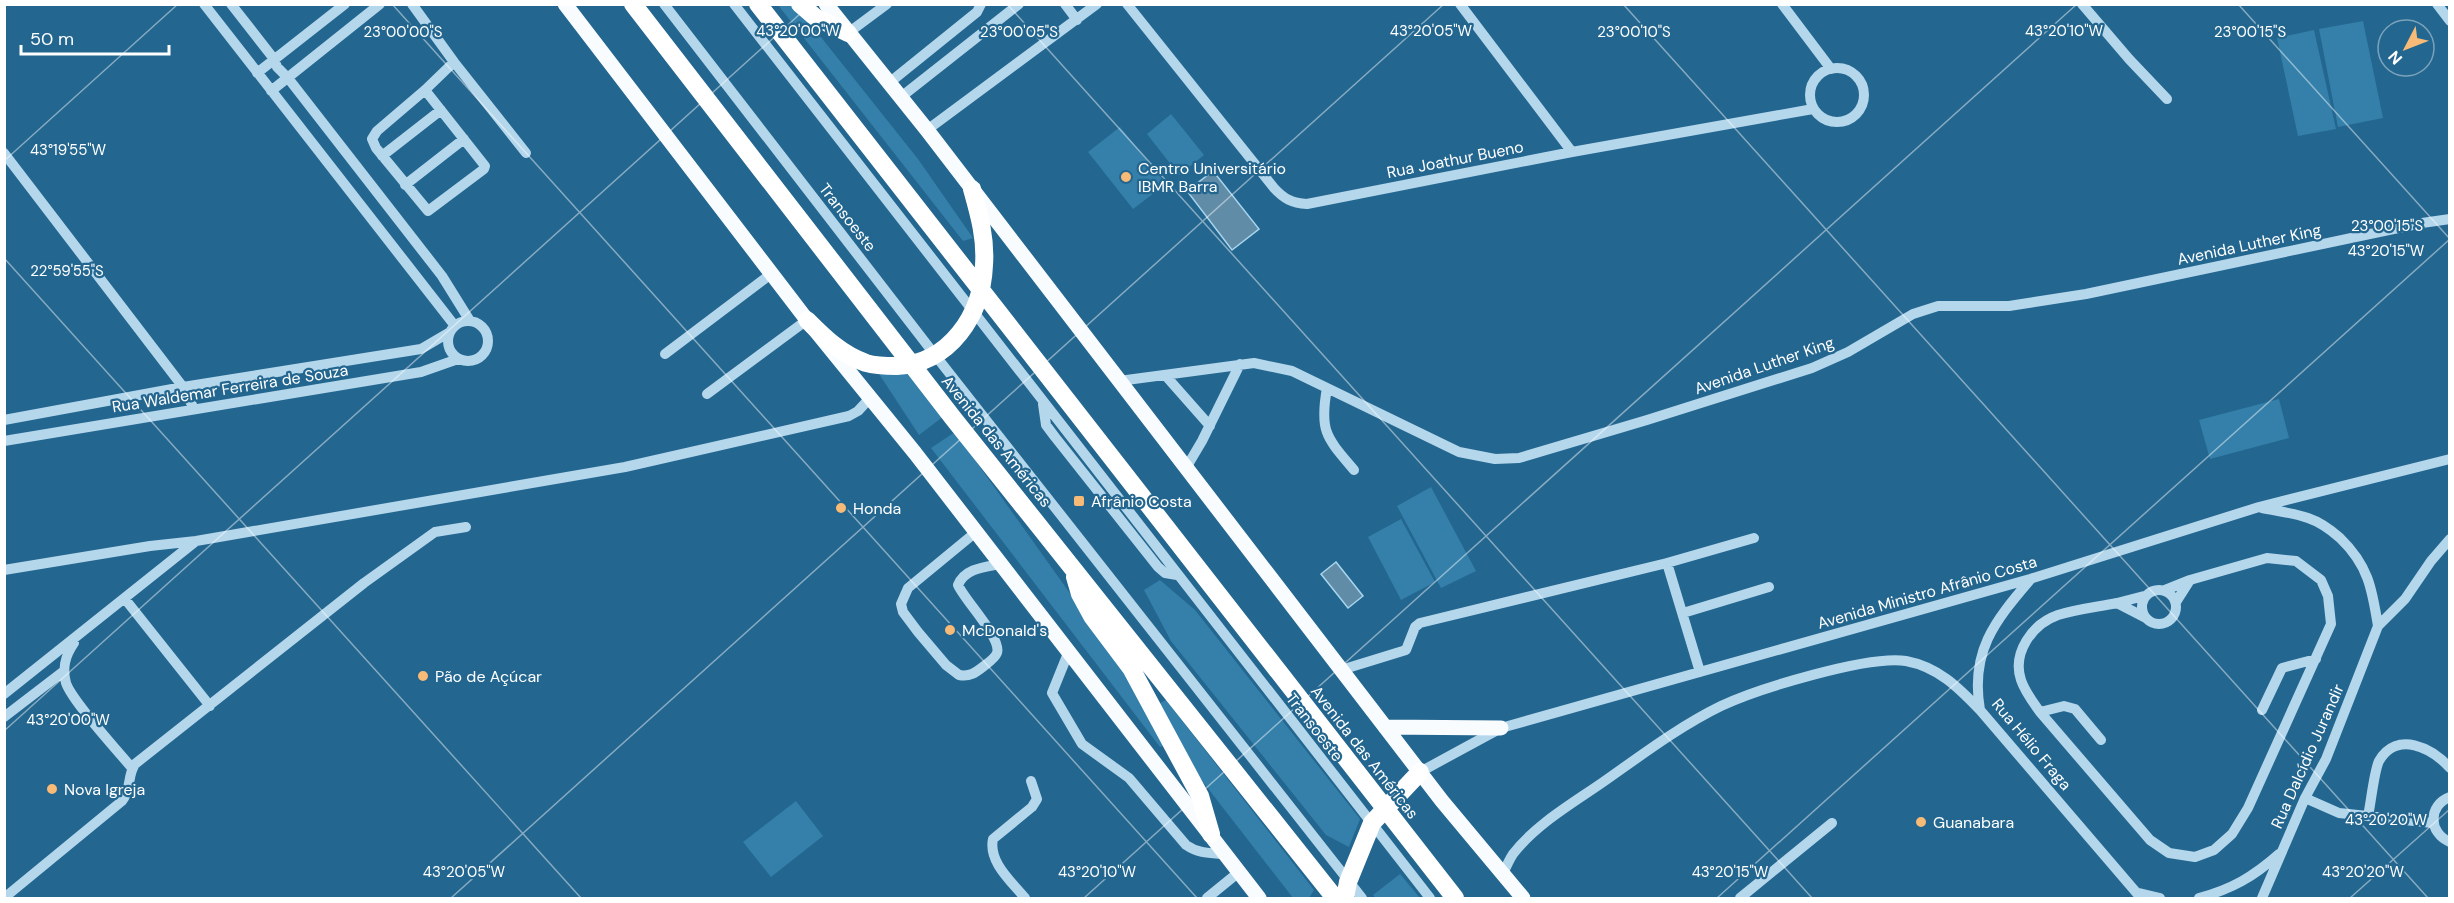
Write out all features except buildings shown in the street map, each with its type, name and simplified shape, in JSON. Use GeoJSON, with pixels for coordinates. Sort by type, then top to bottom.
{"type":"FeatureCollection","features":[{"type":"Feature","properties":{"kind":"highway","name":"Avenida das Américas"},"geometry":{"type":"LineString","coordinates":[[633,4],[912,365],[1335,898]]}},
{"type":"Feature","properties":{"kind":"highway","name":"Avenida das Américas"},"geometry":{"type":"LineString","coordinates":[[758,4],[1455,898]]}},
{"type":"Feature","properties":{"kind":"highway"},"geometry":{"type":"LineString","coordinates":[[800,4],[815,17],[848,33]]}},
{"type":"Feature","properties":{"kind":"highway"},"geometry":{"type":"LineString","coordinates":[[807,320],[835,347],[850,356],[880,366],[912,365],[935,355],[950,345],[962,332],[981,291],[984,238],[972,189]]}},
{"type":"Feature","properties":{"kind":"highway"},"geometry":{"type":"LineString","coordinates":[[1071,564],[1080,594],[1092,616],[1131,668],[1200,796],[1211,834]]}},
{"type":"Feature","properties":{"kind":"highway"},"geometry":{"type":"LineString","coordinates":[[1347,890],[1372,824],[1420,772]]}},
{"type":"Feature","properties":{"kind":"main road"},"geometry":{"type":"LineString","coordinates":[[565,4],[771,274],[976,532],[1259,898]]}},
{"type":"Feature","properties":{"kind":"main road","name":"Avenida das Américas"},"geometry":{"type":"LineString","coordinates":[[829,5],[848,33],[927,130],[1385,727],[1523,898]]}},
{"type":"Feature","properties":{"kind":"main road"},"geometry":{"type":"LineString","coordinates":[[1385,727],[1501,728]]}},
{"type":"Feature","properties":{"kind":"street"},"geometry":{"type":"LineString","coordinates":[[204,4],[358,202],[453,329],[449,347],[458,358]]}},
{"type":"Feature","properties":{"kind":"street","name":"Rua Waldemar Ferreira de Souza"},"geometry":{"type":"LineString","coordinates":[[4,441],[421,372],[458,358],[474,361],[486,351],[488,335],[484,328],[470,321],[442,276],[288,78],[277,67],[274,59],[231,4]]}},
{"type":"Feature","properties":{"kind":"street"},"geometry":{"type":"LineString","coordinates":[[257,73],[345,4]]}},
{"type":"Feature","properties":{"kind":"street"},"geometry":{"type":"LineString","coordinates":[[271,91],[380,4]]}},
{"type":"Feature","properties":{"kind":"street"},"geometry":{"type":"LineString","coordinates":[[412,4],[454,62],[526,153]]}},
{"type":"Feature","properties":{"kind":"street","name":"Transoeste"},"geometry":{"type":"LineString","coordinates":[[664,4],[935,355],[1008,447],[1025,458],[1121,581],[1126,596],[1347,890],[1362,898]]}},
{"type":"Feature","properties":{"kind":"street","name":"Transoeste"},"geometry":{"type":"LineString","coordinates":[[734,4],[1043,404],[1046,425],[1055,437],[1161,571],[1177,575],[1430,898]]}},
{"type":"Feature","properties":{"kind":"street"},"geometry":{"type":"LineString","coordinates":[[848,33],[887,4]]}},
{"type":"Feature","properties":{"kind":"street"},"geometry":{"type":"LineString","coordinates":[[889,82],[977,12],[981,4]]}},
{"type":"Feature","properties":{"kind":"street"},"geometry":{"type":"LineString","coordinates":[[1065,4],[1077,20]]}},
{"type":"Feature","properties":{"kind":"street"},"geometry":{"type":"LineString","coordinates":[[927,130],[1097,4]]}},
{"type":"Feature","properties":{"kind":"street","name":"Rua Joathur Bueno"},"geometry":{"type":"LineString","coordinates":[[1127,4],[1274,188],[1283,197],[1296,203],[1307,204],[1572,152],[1813,110]]}},
{"type":"Feature","properties":{"kind":"street"},"geometry":{"type":"LineString","coordinates":[[1460,4],[1572,152]]}},
{"type":"Feature","properties":{"kind":"street"},"geometry":{"type":"LineString","coordinates":[[1782,4],[1831,69]]}},
{"type":"Feature","properties":{"kind":"street"},"geometry":{"type":"LineString","coordinates":[[2082,4],[2167,99]]}},
{"type":"Feature","properties":{"kind":"street"},"geometry":{"type":"LineString","coordinates":[[2437,4],[2450,21]]}},
{"type":"Feature","properties":{"kind":"street"},"geometry":{"type":"LineString","coordinates":[[900,98],[1013,6]]}},
{"type":"Feature","properties":{"kind":"street"},"geometry":{"type":"LineString","coordinates":[[425,90],[483,163],[484,169],[428,211],[382,156],[372,138],[377,130],[454,62]]}},
{"type":"Feature","properties":{"kind":"street"},"geometry":{"type":"LineString","coordinates":[[1831,69],[1847,70],[1860,81],[1863,98],[1856,114],[1842,122],[1826,120],[1813,110],[1811,85],[1822,72],[1831,69]]}},
{"type":"Feature","properties":{"kind":"street"},"geometry":{"type":"LineString","coordinates":[[382,156],[441,110]]}},
{"type":"Feature","properties":{"kind":"street"},"geometry":{"type":"LineString","coordinates":[[405,185],[464,139]]}},
{"type":"Feature","properties":{"kind":"street"},"geometry":{"type":"LineString","coordinates":[[4,153],[183,387],[194,409]]}},
{"type":"Feature","properties":{"kind":"street"},"geometry":{"type":"LineString","coordinates":[[358,202],[375,189]]}},
{"type":"Feature","properties":{"kind":"street","name":"Avenida Luther King"},"geometry":{"type":"LineString","coordinates":[[1119,381],[1240,364],[1271,365],[1292,371],[1459,452],[1495,459],[1519,458],[1812,368],[1848,352],[1913,314],[1938,306],[2009,306],[2086,294],[2450,219]]}},
{"type":"Feature","properties":{"kind":"street"},"geometry":{"type":"LineString","coordinates":[[665,354],[771,274]]}},
{"type":"Feature","properties":{"kind":"street"},"geometry":{"type":"LineString","coordinates":[[708,394],[807,320]]}},
{"type":"Feature","properties":{"kind":"street","name":"Rua Waldemar Ferreira de Souza"},"geometry":{"type":"LineString","coordinates":[[4,420],[183,387],[421,349],[470,321]]}},
{"type":"Feature","properties":{"kind":"street"},"geometry":{"type":"LineString","coordinates":[[1186,468],[1210,426],[1240,364]]}},
{"type":"Feature","properties":{"kind":"street"},"geometry":{"type":"LineString","coordinates":[[1165,375],[1210,426]]}},
{"type":"Feature","properties":{"kind":"street"},"geometry":{"type":"LineString","coordinates":[[1327,388],[1323,412],[1325,433],[1354,470]]}},
{"type":"Feature","properties":{"kind":"street"},"geometry":{"type":"LineString","coordinates":[[4,570],[150,546],[196,541],[625,467],[849,416],[858,411],[870,398]]}},
{"type":"Feature","properties":{"kind":"street"},"geometry":{"type":"LineString","coordinates":[[35,415],[40,435]]}},
{"type":"Feature","properties":{"kind":"street","name":"Avenida Ministro Afrânio Costa"},"geometry":{"type":"LineString","coordinates":[[1420,772],[1501,728],[2030,579],[2259,507],[2450,459]]}},
{"type":"Feature","properties":{"kind":"street"},"geometry":{"type":"LineString","coordinates":[[2259,507],[2310,519],[2331,530],[2349,547],[2363,565],[2372,589],[2378,626]]}},
{"type":"Feature","properties":{"kind":"street"},"geometry":{"type":"LineString","coordinates":[[4,898],[122,801],[129,792],[132,768],[326,611],[435,532],[466,527]]}},
{"type":"Feature","properties":{"kind":"street"},"geometry":{"type":"LineString","coordinates":[[976,532],[908,588],[901,604],[903,612],[918,632],[946,665],[959,675],[966,677],[973,675],[997,653],[997,643],[963,596],[958,585],[968,572],[1001,564]]}},
{"type":"Feature","properties":{"kind":"street"},"geometry":{"type":"LineString","coordinates":[[1341,670],[1406,651],[1415,627],[1420,623],[1667,562],[1754,538]]}},
{"type":"Feature","properties":{"kind":"street"},"geometry":{"type":"LineString","coordinates":[[2378,626],[2405,599],[2431,561],[2450,539]]}},
{"type":"Feature","properties":{"kind":"street"},"geometry":{"type":"LineString","coordinates":[[4,694],[196,541]]}},
{"type":"Feature","properties":{"kind":"street"},"geometry":{"type":"LineString","coordinates":[[2268,558],[2296,561],[2321,580],[2328,596],[2331,624],[2248,808],[2232,834],[2214,850],[2195,857],[2169,854],[2150,840],[2026,693],[2020,679],[2019,657],[2024,643],[2042,623],[2057,615],[2145,596],[2154,590],[2165,590],[2190,580],[2268,558]]}},
{"type":"Feature","properties":{"kind":"street"},"geometry":{"type":"LineString","coordinates":[[1667,562],[1700,672]]}},
{"type":"Feature","properties":{"kind":"street","name":"Rua Hélio Fraga"},"geometry":{"type":"LineString","coordinates":[[2030,579],[1990,633],[1980,658],[1976,687],[1980,710],[2140,896],[2160,898]]}},
{"type":"Feature","properties":{"kind":"street"},"geometry":{"type":"LineString","coordinates":[[2117,603],[2156,624],[2167,622],[2175,614],[2176,602],[2190,580]]}},
{"type":"Feature","properties":{"kind":"street"},"geometry":{"type":"LineString","coordinates":[[1683,613],[1770,587]]}},
{"type":"Feature","properties":{"kind":"street"},"geometry":{"type":"LineString","coordinates":[[2165,590],[2176,602]]}},
{"type":"Feature","properties":{"kind":"street"},"geometry":{"type":"LineString","coordinates":[[2145,596],[2141,607],[2146,618]]}},
{"type":"Feature","properties":{"kind":"street"},"geometry":{"type":"LineString","coordinates":[[125,599],[210,706]]}},
{"type":"Feature","properties":{"kind":"street","name":"Rua Dalcídio Jurandir"},"geometry":{"type":"LineString","coordinates":[[2262,898],[2281,852],[2326,759],[2378,626]]}},
{"type":"Feature","properties":{"kind":"street"},"geometry":{"type":"LineString","coordinates":[[79,636],[64,661],[64,671],[70,692],[132,768]]}},
{"type":"Feature","properties":{"kind":"street"},"geometry":{"type":"LineString","coordinates":[[1069,651],[1052,693],[1083,744],[1129,778],[1186,845],[1205,853],[1226,854]]}},
{"type":"Feature","properties":{"kind":"street"},"geometry":{"type":"LineString","coordinates":[[2262,710],[2282,668],[2316,659]]}},
{"type":"Feature","properties":{"kind":"street"},"geometry":{"type":"LineString","coordinates":[[1503,874],[1513,854],[1554,816],[1682,728],[1721,706],[1752,694],[1882,660],[1904,661],[1925,666],[1944,676],[1980,710]]}},
{"type":"Feature","properties":{"kind":"street"},"geometry":{"type":"LineString","coordinates":[[4,717],[64,671]]}},
{"type":"Feature","properties":{"kind":"street"},"geometry":{"type":"LineString","coordinates":[[2040,712],[2064,706],[2075,709],[2101,740]]}},
{"type":"Feature","properties":{"kind":"street"},"geometry":{"type":"LineString","coordinates":[[2368,816],[2379,761],[2391,748],[2405,742],[2425,748],[2450,768]]}},
{"type":"Feature","properties":{"kind":"street"},"geometry":{"type":"LineString","coordinates":[[1025,898],[1000,869],[992,847],[993,839],[1032,807],[1036,799],[1031,781]]}},
{"type":"Feature","properties":{"kind":"street"},"geometry":{"type":"LineString","coordinates":[[2306,798],[2339,813],[2433,823]]}},
{"type":"Feature","properties":{"kind":"street"},"geometry":{"type":"LineString","coordinates":[[2450,798],[2440,802],[2435,808],[2433,823],[2440,836],[2450,842]]}},
{"type":"Feature","properties":{"kind":"street"},"geometry":{"type":"LineString","coordinates":[[1740,898],[1832,823]]}},
{"type":"Feature","properties":{"kind":"street"},"geometry":{"type":"LineString","coordinates":[[2199,898],[2216,894],[2256,874],[2281,852]]}},
{"type":"Feature","properties":{"kind":"street"},"geometry":{"type":"LineString","coordinates":[[1207,898],[1239,872]]}},
{"type":"Feature","properties":{"kind":"shaded area"},"geometry":{"type":"Polygon","coordinates":[[[778,5],[797,7],[918,159],[973,238],[963,241],[778,5]]]}},
{"type":"Feature","properties":{"kind":"shaded area"},"geometry":{"type":"Polygon","coordinates":[[[2363,21],[2383,118],[2338,127],[2319,29],[2363,21]]]}},
{"type":"Feature","properties":{"kind":"shaded area"},"geometry":{"type":"Polygon","coordinates":[[[2314,30],[2336,129],[2298,136],[2277,38],[2314,30]]]}},
{"type":"Feature","properties":{"kind":"shaded area"},"geometry":{"type":"Polygon","coordinates":[[[1171,114],[1204,155],[1179,175],[1147,134],[1171,114]]]}},
{"type":"Feature","properties":{"kind":"shaded area"},"geometry":{"type":"Polygon","coordinates":[[[1120,127],[1166,184],[1133,209],[1088,152],[1120,127]]]}},
{"type":"Feature","properties":{"kind":"shaded area"},"geometry":{"type":"Polygon","coordinates":[[[1213,171],[1259,229],[1232,250],[1187,191],[1213,171]]]}},
{"type":"Feature","properties":{"kind":"shaded area"},"geometry":{"type":"Polygon","coordinates":[[[909,371],[944,416],[919,435],[879,374],[909,371]]]}},
{"type":"Feature","properties":{"kind":"shaded area"},"geometry":{"type":"Polygon","coordinates":[[[2279,399],[2289,438],[2210,459],[2199,420],[2279,399]]]}},
{"type":"Feature","properties":{"kind":"shaded area"},"geometry":{"type":"Polygon","coordinates":[[[955,432],[1131,679],[1166,745],[1160,747],[931,448],[955,432]]]}},
{"type":"Feature","properties":{"kind":"shaded area"},"geometry":{"type":"Polygon","coordinates":[[[1431,487],[1476,571],[1441,588],[1397,506],[1431,487]]]}},
{"type":"Feature","properties":{"kind":"shaded area"},"geometry":{"type":"Polygon","coordinates":[[[1401,519],[1435,582],[1401,600],[1368,537],[1401,519]]]}},
{"type":"Feature","properties":{"kind":"shaded area"},"geometry":{"type":"Polygon","coordinates":[[[1336,562],[1363,596],[1348,608],[1321,574],[1336,562]]]}},
{"type":"Feature","properties":{"kind":"shaded area"},"geometry":{"type":"Polygon","coordinates":[[[1160,580],[1195,610],[1360,819],[1349,847],[1326,835],[1171,641],[1144,590],[1160,580]]]}},
{"type":"Feature","properties":{"kind":"shaded area"},"geometry":{"type":"Polygon","coordinates":[[[1166,700],[1314,890],[1309,898],[1293,898],[1196,773],[1158,704],[1166,700]]]}},
{"type":"Feature","properties":{"kind":"shaded area"},"geometry":{"type":"Polygon","coordinates":[[[796,801],[823,836],[771,877],[743,842],[796,801]]]}},
{"type":"Feature","properties":{"kind":"shaded area"},"geometry":{"type":"Polygon","coordinates":[[[1400,874],[1420,898],[1376,898],[1373,895],[1400,874]]]}},
{"type":"Feature","properties":{"kind":"place","name":"Centro Universitário IBMR Barra"},"geometry":{"type":"Point","coordinates":[1126,177]}},
{"type":"Feature","properties":{"kind":"place","name":"Afrânio Costa"},"geometry":{"type":"Point","coordinates":[1079,501]}},
{"type":"Feature","properties":{"kind":"place","name":"Honda"},"geometry":{"type":"Point","coordinates":[841,508]}},
{"type":"Feature","properties":{"kind":"place","name":"McDonald's"},"geometry":{"type":"Point","coordinates":[950,630]}},
{"type":"Feature","properties":{"kind":"place","name":"Pão de Açúcar"},"geometry":{"type":"Point","coordinates":[423,676]}},
{"type":"Feature","properties":{"kind":"place","name":"Nova Igreja"},"geometry":{"type":"Point","coordinates":[52,789]}},
{"type":"Feature","properties":{"kind":"place","name":"Guanabara"},"geometry":{"type":"Point","coordinates":[1921,822]}}]}
